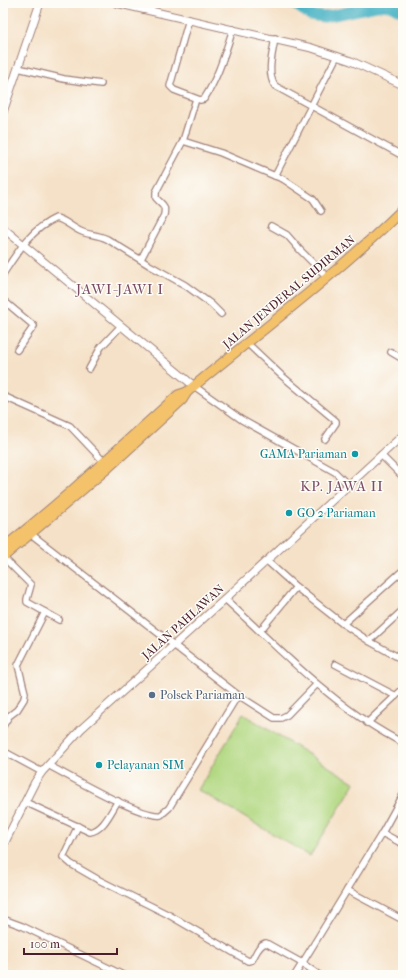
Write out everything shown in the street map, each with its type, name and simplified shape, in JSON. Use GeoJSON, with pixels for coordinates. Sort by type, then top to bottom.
{"type":"FeatureCollection","features":[{"type":"Feature","properties":{"kind":"main road","name":"JALAN JENDERAL SUDIRMAN"},"geometry":{"type":"LineString","coordinates":[[3,557],[31,534],[107,464],[178,395],[191,389],[328,278],[403,209]]}},
{"type":"Feature","properties":{"kind":"main road","name":"JALAN JENDERAL SUDIRMAN"},"geometry":{"type":"LineString","coordinates":[[3,548],[107,464]]}},
{"type":"Feature","properties":{"kind":"street"},"geometry":{"type":"LineString","coordinates":[[3,112],[40,3]]}},
{"type":"Feature","properties":{"kind":"street"},"geometry":{"type":"LineString","coordinates":[[116,3],[275,38],[312,48],[351,61],[403,85]]}},
{"type":"Feature","properties":{"kind":"street"},"geometry":{"type":"LineString","coordinates":[[189,19],[170,86],[174,90],[200,100],[204,99],[217,75],[233,29]]}},
{"type":"Feature","properties":{"kind":"street"},"geometry":{"type":"LineString","coordinates":[[275,38],[270,69],[273,83],[278,88],[403,156]]}},
{"type":"Feature","properties":{"kind":"street"},"geometry":{"type":"LineString","coordinates":[[275,176],[337,56]]}},
{"type":"Feature","properties":{"kind":"street"},"geometry":{"type":"LineString","coordinates":[[18,68],[64,79],[101,84]]}},
{"type":"Feature","properties":{"kind":"street"},"geometry":{"type":"LineString","coordinates":[[141,259],[166,209],[156,198],[156,192],[183,141],[196,99]]}},
{"type":"Feature","properties":{"kind":"street"},"geometry":{"type":"LineString","coordinates":[[183,141],[221,153],[283,179],[313,199],[321,211]]}},
{"type":"Feature","properties":{"kind":"street"},"geometry":{"type":"LineString","coordinates":[[3,274],[23,244],[46,223],[56,218],[84,233],[107,239],[149,265],[181,282],[196,292],[222,314]]}},
{"type":"Feature","properties":{"kind":"street"},"geometry":{"type":"LineString","coordinates":[[271,226],[287,235],[328,278]]}},
{"type":"Feature","properties":{"kind":"street"},"geometry":{"type":"LineString","coordinates":[[4,231],[23,244],[121,326],[191,389],[242,420],[335,472],[348,485]]}},
{"type":"Feature","properties":{"kind":"street"},"geometry":{"type":"LineString","coordinates":[[3,300],[34,326],[17,350]]}},
{"type":"Feature","properties":{"kind":"street"},"geometry":{"type":"LineString","coordinates":[[89,369],[101,347],[121,326]]}},
{"type":"Feature","properties":{"kind":"street"},"geometry":{"type":"LineString","coordinates":[[247,343],[281,375],[336,421],[325,439]]}},
{"type":"Feature","properties":{"kind":"street"},"geometry":{"type":"LineString","coordinates":[[391,352],[403,359]]}},
{"type":"Feature","properties":{"kind":"street"},"geometry":{"type":"LineString","coordinates":[[3,396],[70,426],[107,464]]}},
{"type":"Feature","properties":{"kind":"street","name":"JALAN PAHLAWAN"},"geometry":{"type":"LineString","coordinates":[[3,846],[42,772],[81,729],[267,561],[403,435]]}},
{"type":"Feature","properties":{"kind":"street"},"geometry":{"type":"LineString","coordinates":[[380,455],[403,477]]}},
{"type":"Feature","properties":{"kind":"street"},"geometry":{"type":"LineString","coordinates":[[31,534],[238,695],[271,716],[280,718],[287,715],[317,684]]}},
{"type":"Feature","properties":{"kind":"street"},"geometry":{"type":"LineString","coordinates":[[3,557],[31,585],[27,602],[59,620]]}},
{"type":"Feature","properties":{"kind":"street"},"geometry":{"type":"LineString","coordinates":[[267,561],[296,587],[342,624],[403,660]]}},
{"type":"Feature","properties":{"kind":"street"},"geometry":{"type":"LineString","coordinates":[[342,624],[402,572]]}},
{"type":"Feature","properties":{"kind":"street"},"geometry":{"type":"LineString","coordinates":[[260,631],[296,587]]}},
{"type":"Feature","properties":{"kind":"street"},"geometry":{"type":"LineString","coordinates":[[225,599],[317,684],[367,723],[403,743]]}},
{"type":"Feature","properties":{"kind":"street"},"geometry":{"type":"LineString","coordinates":[[369,641],[403,610]]}},
{"type":"Feature","properties":{"kind":"street"},"geometry":{"type":"LineString","coordinates":[[3,726],[8,716],[17,710],[24,701],[25,693],[18,665],[45,612]]}},
{"type":"Feature","properties":{"kind":"street"},"geometry":{"type":"LineString","coordinates":[[398,656],[403,651]]}},
{"type":"Feature","properties":{"kind":"street"},"geometry":{"type":"LineString","coordinates":[[335,664],[396,696]]}},
{"type":"Feature","properties":{"kind":"street"},"geometry":{"type":"LineString","coordinates":[[367,723],[403,689]]}},
{"type":"Feature","properties":{"kind":"street"},"geometry":{"type":"LineString","coordinates":[[48,765],[118,801],[150,815],[161,815],[166,811],[238,695]]}},
{"type":"Feature","properties":{"kind":"street"},"geometry":{"type":"LineString","coordinates":[[3,750],[42,772]]}},
{"type":"Feature","properties":{"kind":"street"},"geometry":{"type":"LineString","coordinates":[[295,975],[382,833],[403,795]]}},
{"type":"Feature","properties":{"kind":"street"},"geometry":{"type":"LineString","coordinates":[[25,802],[90,832],[95,832],[102,826],[118,801]]}},
{"type":"Feature","properties":{"kind":"street"},"geometry":{"type":"LineString","coordinates":[[78,826],[63,858],[71,864],[97,879],[169,915],[248,961],[252,960],[258,948],[262,944],[266,943],[302,963],[319,975]]}},
{"type":"Feature","properties":{"kind":"street"},"geometry":{"type":"LineString","coordinates":[[382,833],[403,844]]}},
{"type":"Feature","properties":{"kind":"street"},"geometry":{"type":"LineString","coordinates":[[347,890],[403,920]]}},
{"type":"Feature","properties":{"kind":"street"},"geometry":{"type":"LineString","coordinates":[[3,919],[22,926],[123,975]]}},
{"type":"Feature","properties":{"kind":"green space"},"geometry":{"type":"Polygon","coordinates":[[[243,714],[355,783],[310,856],[198,790],[243,714]]]}},
{"type":"Feature","properties":{"kind":"waterway"},"geometry":{"type":"LineString","coordinates":[[293,3],[310,15],[324,17],[376,6],[390,5],[403,12]]}},
{"type":"Feature","properties":{"kind":"place","name":"GAMA Pariaman"},"geometry":{"type":"Point","coordinates":[355,454]}},
{"type":"Feature","properties":{"kind":"place","name":"GO 2 Pariaman"},"geometry":{"type":"Point","coordinates":[289,513]}},
{"type":"Feature","properties":{"kind":"place","name":"Polsek Pariaman"},"geometry":{"type":"Point","coordinates":[152,695]}},
{"type":"Feature","properties":{"kind":"place","name":"Pelayanan SIM"},"geometry":{"type":"Point","coordinates":[99,765]}},
{"type":"Feature","properties":{"kind":"district","name":"JAWI-JAWI I"},"geometry":{"type":"Point","coordinates":[120,289]}},
{"type":"Feature","properties":{"kind":"district","name":"KP. JAWA II"},"geometry":{"type":"Point","coordinates":[342,486]}}]}
